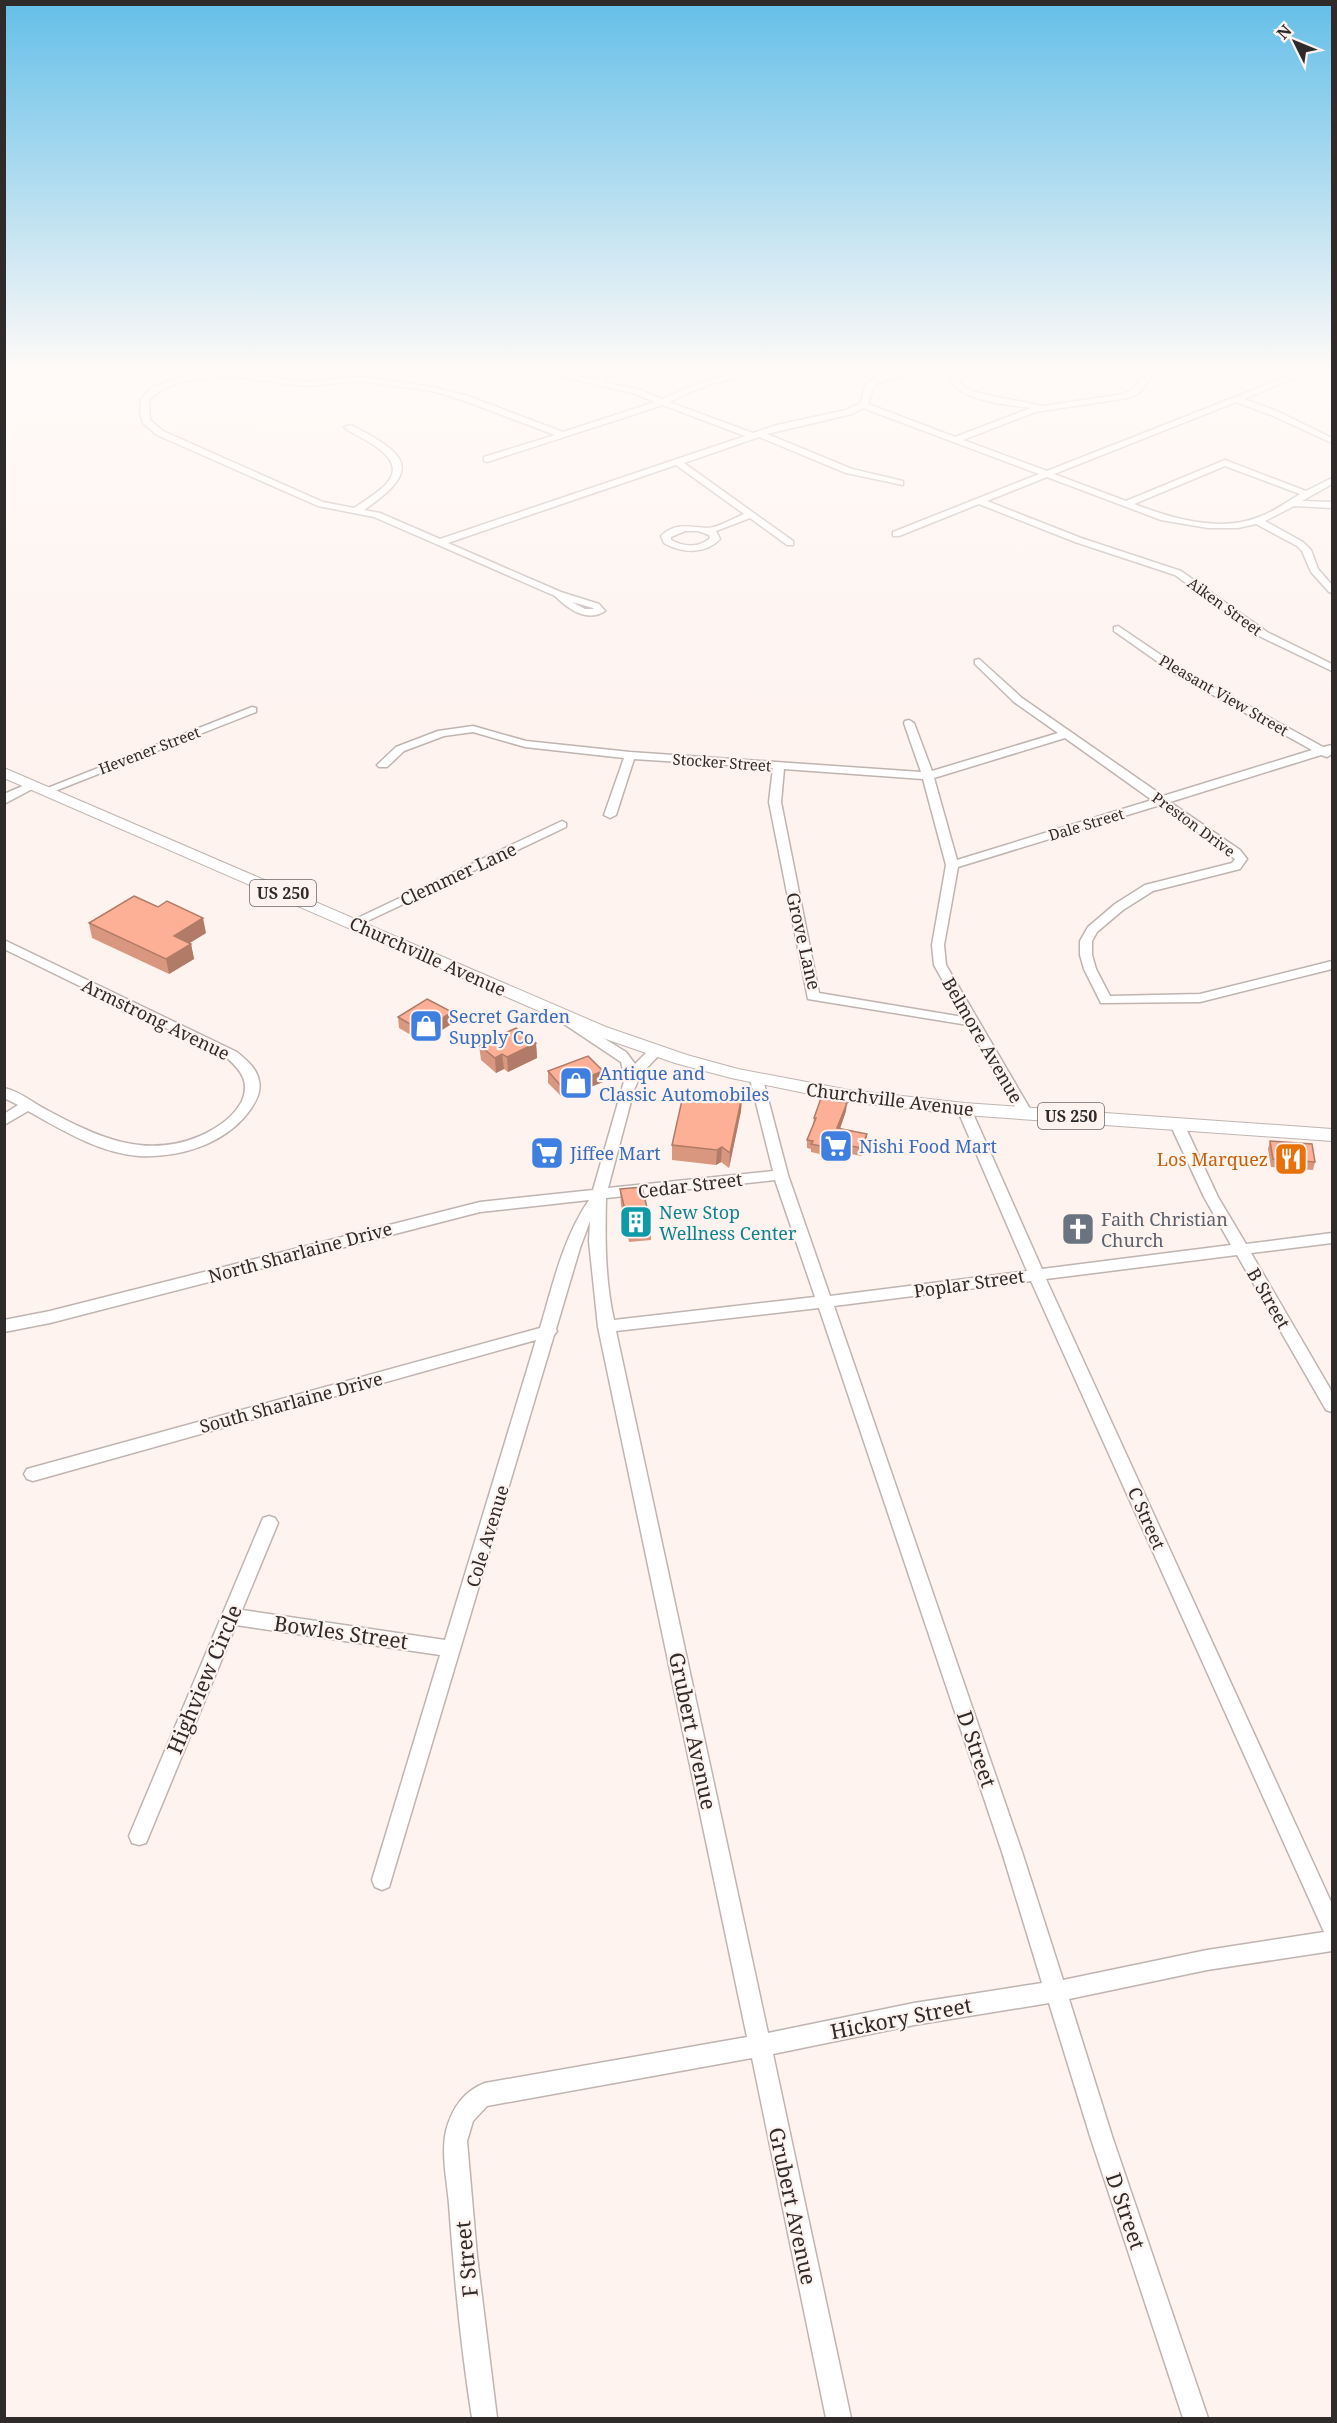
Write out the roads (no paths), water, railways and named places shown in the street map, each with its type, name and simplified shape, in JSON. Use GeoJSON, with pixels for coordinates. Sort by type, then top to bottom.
{"type":"FeatureCollection","features":[{"type":"Feature","properties":{"kind":"main road","name":"Churchville Avenue"},"geometry":{"type":"LineString","coordinates":[[6,771],[39,788],[600,1031],[656,1051],[757,1079],[849,1096],[964,1109],[1332,1135]]}},
{"type":"Feature","properties":{"kind":"street"},"geometry":{"type":"LineString","coordinates":[[276,484],[321,504],[377,515],[558,594]]}},
{"type":"Feature","properties":{"kind":"street"},"geometry":{"type":"LineString","coordinates":[[357,510],[390,484]]}},
{"type":"Feature","properties":{"kind":"street"},"geometry":{"type":"LineString","coordinates":[[441,542],[609,484]]}},
{"type":"Feature","properties":{"kind":"street"},"geometry":{"type":"LineString","coordinates":[[708,484],[790,543]]}},
{"type":"Feature","properties":{"kind":"street"},"geometry":{"type":"LineString","coordinates":[[896,534],[1023,484]]}},
{"type":"Feature","properties":{"kind":"street"},"geometry":{"type":"LineString","coordinates":[[1071,484],[1164,518],[1195,523],[1235,524],[1257,521],[1327,484]]}},
{"type":"Feature","properties":{"kind":"street"},"geometry":{"type":"LineString","coordinates":[[1127,504],[1174,484]]}},
{"type":"Feature","properties":{"kind":"street"},"geometry":{"type":"LineString","coordinates":[[1280,484],[1307,494]]}},
{"type":"Feature","properties":{"kind":"street"},"geometry":{"type":"LineString","coordinates":[[1329,484],[1326,491],[1332,497]]}},
{"type":"Feature","properties":{"kind":"street","name":"Aiken Street"},"geometry":{"type":"LineString","coordinates":[[980,501],[1078,540],[1178,573],[1263,634],[1332,668]]}},
{"type":"Feature","properties":{"kind":"street"},"geometry":{"type":"LineString","coordinates":[[1290,503],[1332,505]]}},
{"type":"Feature","properties":{"kind":"street"},"geometry":{"type":"LineString","coordinates":[[709,531],[750,515]]}},
{"type":"Feature","properties":{"kind":"street"},"geometry":{"type":"LineString","coordinates":[[1257,521],[1300,544],[1306,550],[1314,570],[1332,590]]}},
{"type":"Feature","properties":{"kind":"street","name":"Pleasant View Street"},"geometry":{"type":"LineString","coordinates":[[1118,629],[1179,672],[1329,752]]}},
{"type":"Feature","properties":{"kind":"street","name":"Preston Drive"},"geometry":{"type":"LineString","coordinates":[[979,662],[1018,700],[1236,853],[1241,859],[1236,866],[1149,888],[1119,907],[1092,930],[1086,941],[1086,955],[1090,969],[1106,1000],[1200,998],[1332,965]]}},
{"type":"Feature","properties":{"kind":"street","name":"Hevener Street"},"geometry":{"type":"LineString","coordinates":[[5,798],[39,788],[252,710]]}},
{"type":"Feature","properties":{"kind":"street","name":"Belmore Avenue"},"geometry":{"type":"LineString","coordinates":[[909,723],[928,776],[952,865],[938,952],[943,973],[1026,1114]]}},
{"type":"Feature","properties":{"kind":"street","name":"Stocker Street"},"geometry":{"type":"LineString","coordinates":[[383,765],[400,749],[442,733],[467,729],[482,730],[525,744],[630,756],[928,776],[1068,734]]}},
{"type":"Feature","properties":{"kind":"street","name":"Dale Street"},"geometry":{"type":"LineString","coordinates":[[952,865],[1329,752]]}},
{"type":"Feature","properties":{"kind":"street"},"geometry":{"type":"LineString","coordinates":[[610,815],[630,756]]}},
{"type":"Feature","properties":{"kind":"street","name":"Grove Lane"},"geometry":{"type":"LineString","coordinates":[[779,765],[775,802],[813,996],[972,1022]]}},
{"type":"Feature","properties":{"kind":"street","name":"Clemmer Lane"},"geometry":{"type":"LineString","coordinates":[[353,923],[562,825]]}},
{"type":"Feature","properties":{"kind":"street","name":"Armstrong Avenue"},"geometry":{"type":"LineString","coordinates":[[4,944],[237,1059],[251,1076],[253,1090],[247,1106],[230,1124],[212,1137],[188,1146],[161,1151],[136,1151],[106,1144],[4,1092]]}},
{"type":"Feature","properties":{"kind":"street"},"geometry":{"type":"LineString","coordinates":[[556,1012],[627,1060],[632,1078]]}},
{"type":"Feature","properties":{"kind":"street","name":"Grubert Avenue"},"geometry":{"type":"LineString","coordinates":[[656,1051],[632,1078],[614,1131],[599,1195],[597,1254],[606,1327],[838,2418]]}},
{"type":"Feature","properties":{"kind":"street","name":"D Street"},"geometry":{"type":"LineString","coordinates":[[757,1079],[781,1174],[1012,1852],[1054,1992],[1196,2418]]}},
{"type":"Feature","properties":{"kind":"street"},"geometry":{"type":"LineString","coordinates":[[4,1121],[28,1105]]}},
{"type":"Feature","properties":{"kind":"street","name":"C Street"},"geometry":{"type":"LineString","coordinates":[[964,1109],[1036,1274],[1332,1926]]}},
{"type":"Feature","properties":{"kind":"street","name":"B Street"},"geometry":{"type":"LineString","coordinates":[[1177,1124],[1187,1149],[1240,1249],[1332,1406]]}},
{"type":"Feature","properties":{"kind":"street","name":"Cedar Street"},"geometry":{"type":"LineString","coordinates":[[599,1195],[781,1174]]}},
{"type":"Feature","properties":{"kind":"street","name":"North Sharlaine Drive"},"geometry":{"type":"LineString","coordinates":[[4,1326],[50,1317],[457,1212],[494,1205],[599,1195]]}},
{"type":"Feature","properties":{"kind":"street","name":"Cole Avenue"},"geometry":{"type":"LineString","coordinates":[[382,1880],[577,1234],[599,1195]]}},
{"type":"Feature","properties":{"kind":"street","name":"Poplar Street"},"geometry":{"type":"LineString","coordinates":[[606,1327],[1332,1238]]}},
{"type":"Feature","properties":{"kind":"street","name":"South Sharlaine Drive"},"geometry":{"type":"LineString","coordinates":[[33,1474],[549,1331]]}},
{"type":"Feature","properties":{"kind":"street","name":"Highview Circle"},"geometry":{"type":"LineString","coordinates":[[139,1836],[269,1522]]}},
{"type":"Feature","properties":{"kind":"street","name":"Bowles Street"},"geometry":{"type":"LineString","coordinates":[[230,1616],[452,1649]]}},
{"type":"Feature","properties":{"kind":"street","name":"Hickory Street"},"geometry":{"type":"LineString","coordinates":[[472,2103],[485,2094],[759,2046],[914,2014],[1054,1992],[1207,1960],[1332,1941]]}},
{"type":"Feature","properties":{"kind":"street","name":"F Street"},"geometry":{"type":"LineString","coordinates":[[472,2103],[460,2122],[456,2141],[465,2256],[484,2418]]}},
{"type":"Feature","properties":{"kind":"place","name":"Secret Garden Supply Co"},"geometry":{"type":"Point","coordinates":[426,1026]}},
{"type":"Feature","properties":{"kind":"place","name":"Antique and Classic Automobiles"},"geometry":{"type":"Point","coordinates":[576,1083]}},
{"type":"Feature","properties":{"kind":"place","name":"Nishi Food Mart"},"geometry":{"type":"Point","coordinates":[836,1146]}},
{"type":"Feature","properties":{"kind":"place","name":"Jiffee Mart"},"geometry":{"type":"Point","coordinates":[547,1153]}},
{"type":"Feature","properties":{"kind":"place","name":"Los Marquez"},"geometry":{"type":"Point","coordinates":[1291,1159]}},
{"type":"Feature","properties":{"kind":"place","name":"New Stop Wellness Center"},"geometry":{"type":"Point","coordinates":[636,1222]}},
{"type":"Feature","properties":{"kind":"place","name":"Faith Christian Church"},"geometry":{"type":"Point","coordinates":[1078,1229]}}]}
